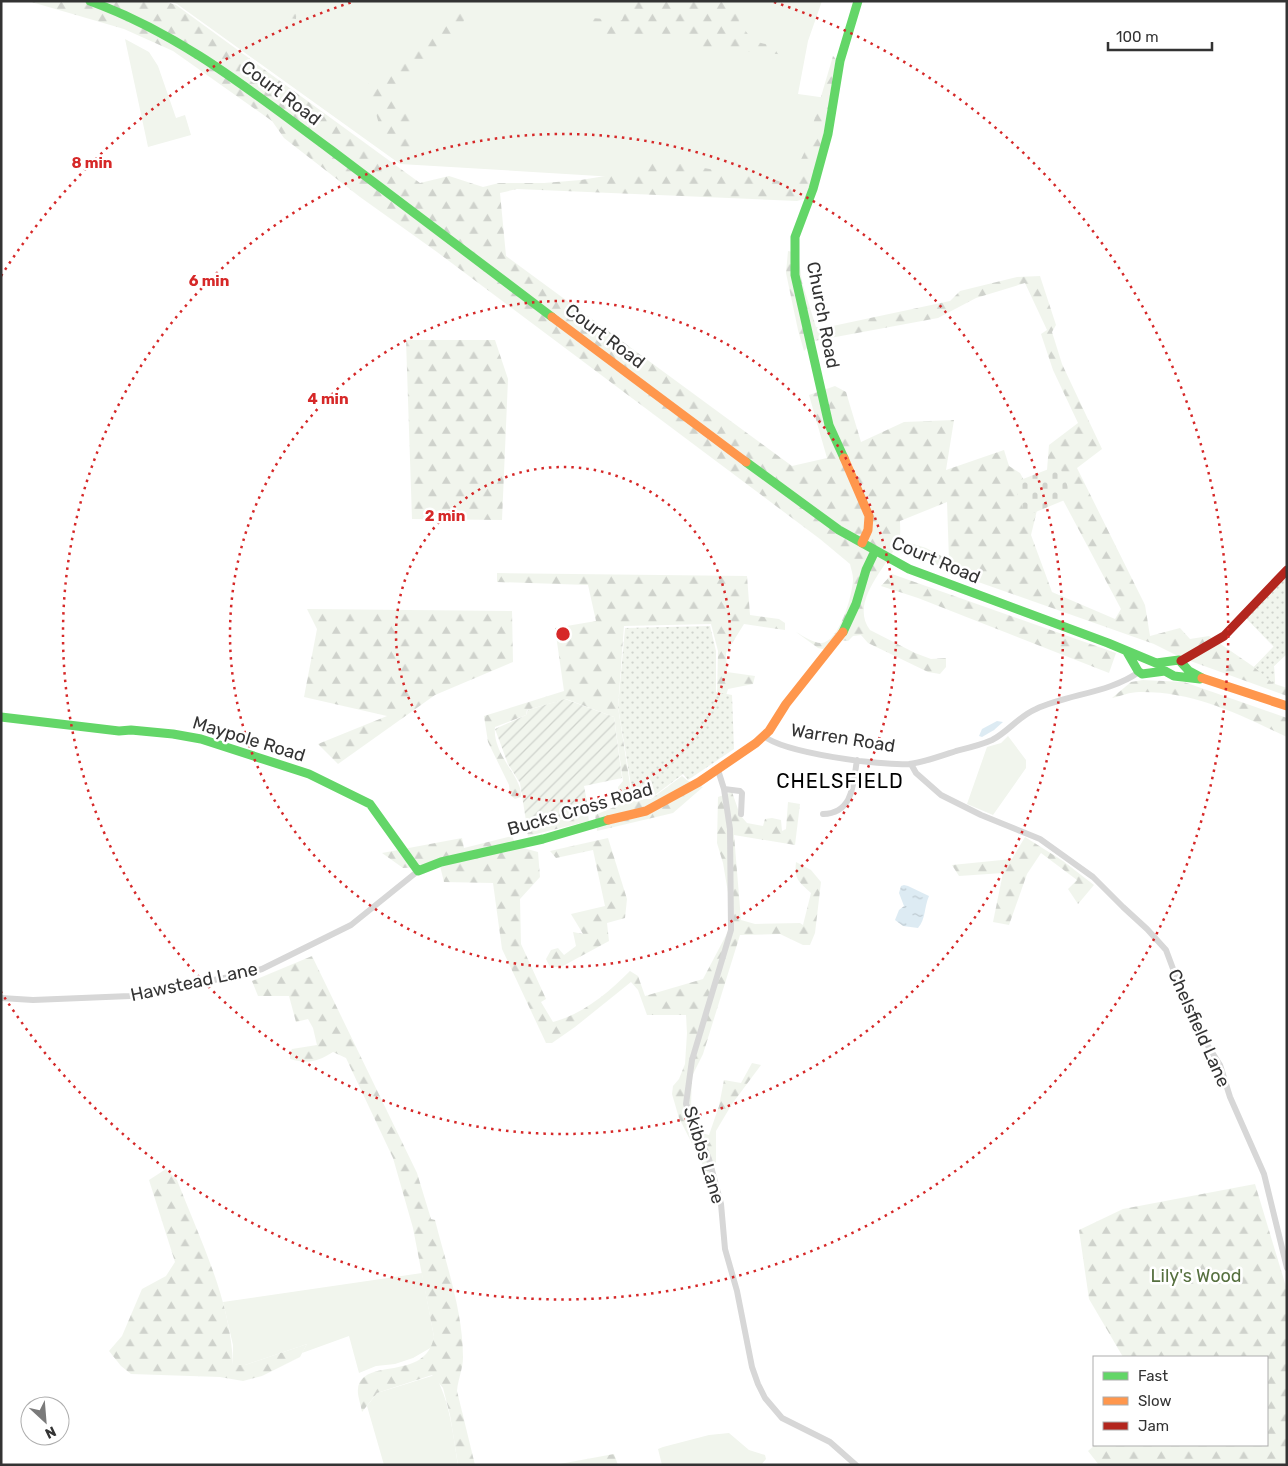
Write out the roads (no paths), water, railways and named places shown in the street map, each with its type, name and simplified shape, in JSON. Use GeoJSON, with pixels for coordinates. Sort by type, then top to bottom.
{"type":"FeatureCollection","features":[{"type":"Feature","properties":{"kind":"street","name":"Court Road"},"geometry":{"type":"LineString","coordinates":[[90,1],[130,16],[164,32],[226,72],[771,481],[824,520],[875,551],[932,579],[1126,651],[1159,663],[1180,663]]}},
{"type":"Feature","properties":{"kind":"street","name":"Church Road"},"geometry":{"type":"LineString","coordinates":[[858,1],[840,61],[828,134],[813,189],[795,237],[795,266],[829,426],[869,516],[868,530],[862,543]]}},
{"type":"Feature","properties":{"kind":"street"},"geometry":{"type":"LineString","coordinates":[[764,736],[782,709],[845,630],[856,604],[866,570],[875,551]]}},
{"type":"Feature","properties":{"kind":"street"},"geometry":{"type":"LineString","coordinates":[[1174,674],[1169,665],[1180,663],[1188,656],[1224,636],[1287,570]]}},
{"type":"Feature","properties":{"kind":"street"},"geometry":{"type":"LineString","coordinates":[[1126,651],[1138,670],[1144,675],[1161,671],[1193,680],[1204,679]]}},
{"type":"Feature","properties":{"kind":"street"},"geometry":{"type":"LineString","coordinates":[[1138,670],[1139,661],[1148,659],[1153,667],[1149,673]]}},
{"type":"Feature","properties":{"kind":"street"},"geometry":{"type":"LineString","coordinates":[[1174,674],[1184,671],[1180,663]]}},
{"type":"Feature","properties":{"kind":"street"},"geometry":{"type":"LineString","coordinates":[[1180,663],[1189,671],[1204,679],[1287,706]]}},
{"type":"Feature","properties":{"kind":"street","name":"Warren Road"},"geometry":{"type":"LineString","coordinates":[[764,736],[772,741],[799,750],[857,760],[911,764],[986,743],[1001,735],[1036,709],[1108,687],[1126,680],[1138,670]]}},
{"type":"Feature","properties":{"kind":"street","name":"Maypole Road"},"geometry":{"type":"LineString","coordinates":[[1,717],[119,731],[131,730],[173,734],[201,739],[309,774],[370,804],[418,871]]}},
{"type":"Feature","properties":{"kind":"street","name":"Bucks Cross Road"},"geometry":{"type":"LineString","coordinates":[[418,871],[451,859],[543,839],[646,811],[718,770],[764,736]]}},
{"type":"Feature","properties":{"kind":"street"},"geometry":{"type":"LineString","coordinates":[[823,814],[836,812],[848,801],[852,790],[857,760]]}},
{"type":"Feature","properties":{"kind":"street","name":"Chelsfield Lane"},"geometry":{"type":"LineString","coordinates":[[911,764],[916,774],[941,795],[981,815],[1040,839],[1093,877],[1123,908],[1148,928],[1166,950],[1193,1022],[1220,1065],[1230,1097],[1264,1174],[1287,1268]]}},
{"type":"Feature","properties":{"kind":"street","name":"Skibbs Lane"},"geometry":{"type":"LineString","coordinates":[[718,770],[724,789],[730,829],[730,930],[692,1060],[686,1104],[709,1159],[721,1204],[725,1249],[737,1291],[752,1367],[758,1384],[765,1398],[782,1418],[830,1442],[856,1465]]}},
{"type":"Feature","properties":{"kind":"street"},"geometry":{"type":"LineString","coordinates":[[724,789],[740,791],[742,794],[741,814]]}},
{"type":"Feature","properties":{"kind":"street","name":"Hawstead Lane"},"geometry":{"type":"LineString","coordinates":[[1,998],[33,1000],[130,996],[262,969],[351,925],[418,871]]}},
{"type":"Feature","properties":{"kind":"water"},"geometry":{"type":"Polygon","coordinates":[[[997,721],[1003,722],[982,737],[979,736],[982,729],[997,721]]]}},
{"type":"Feature","properties":{"kind":"water"},"geometry":{"type":"Polygon","coordinates":[[[904,885],[929,896],[921,924],[918,928],[903,926],[895,920],[899,910],[904,906],[899,893],[901,886],[904,885]]]}},
{"type":"Feature","properties":{"kind":"district","name":"CHELSFIELD"},"geometry":{"type":"Point","coordinates":[840,781]}},
{"type":"Feature","properties":{"kind":"park label","name":"Lily's Wood"},"geometry":{"type":"Point","coordinates":[1196,1276]}}]}
